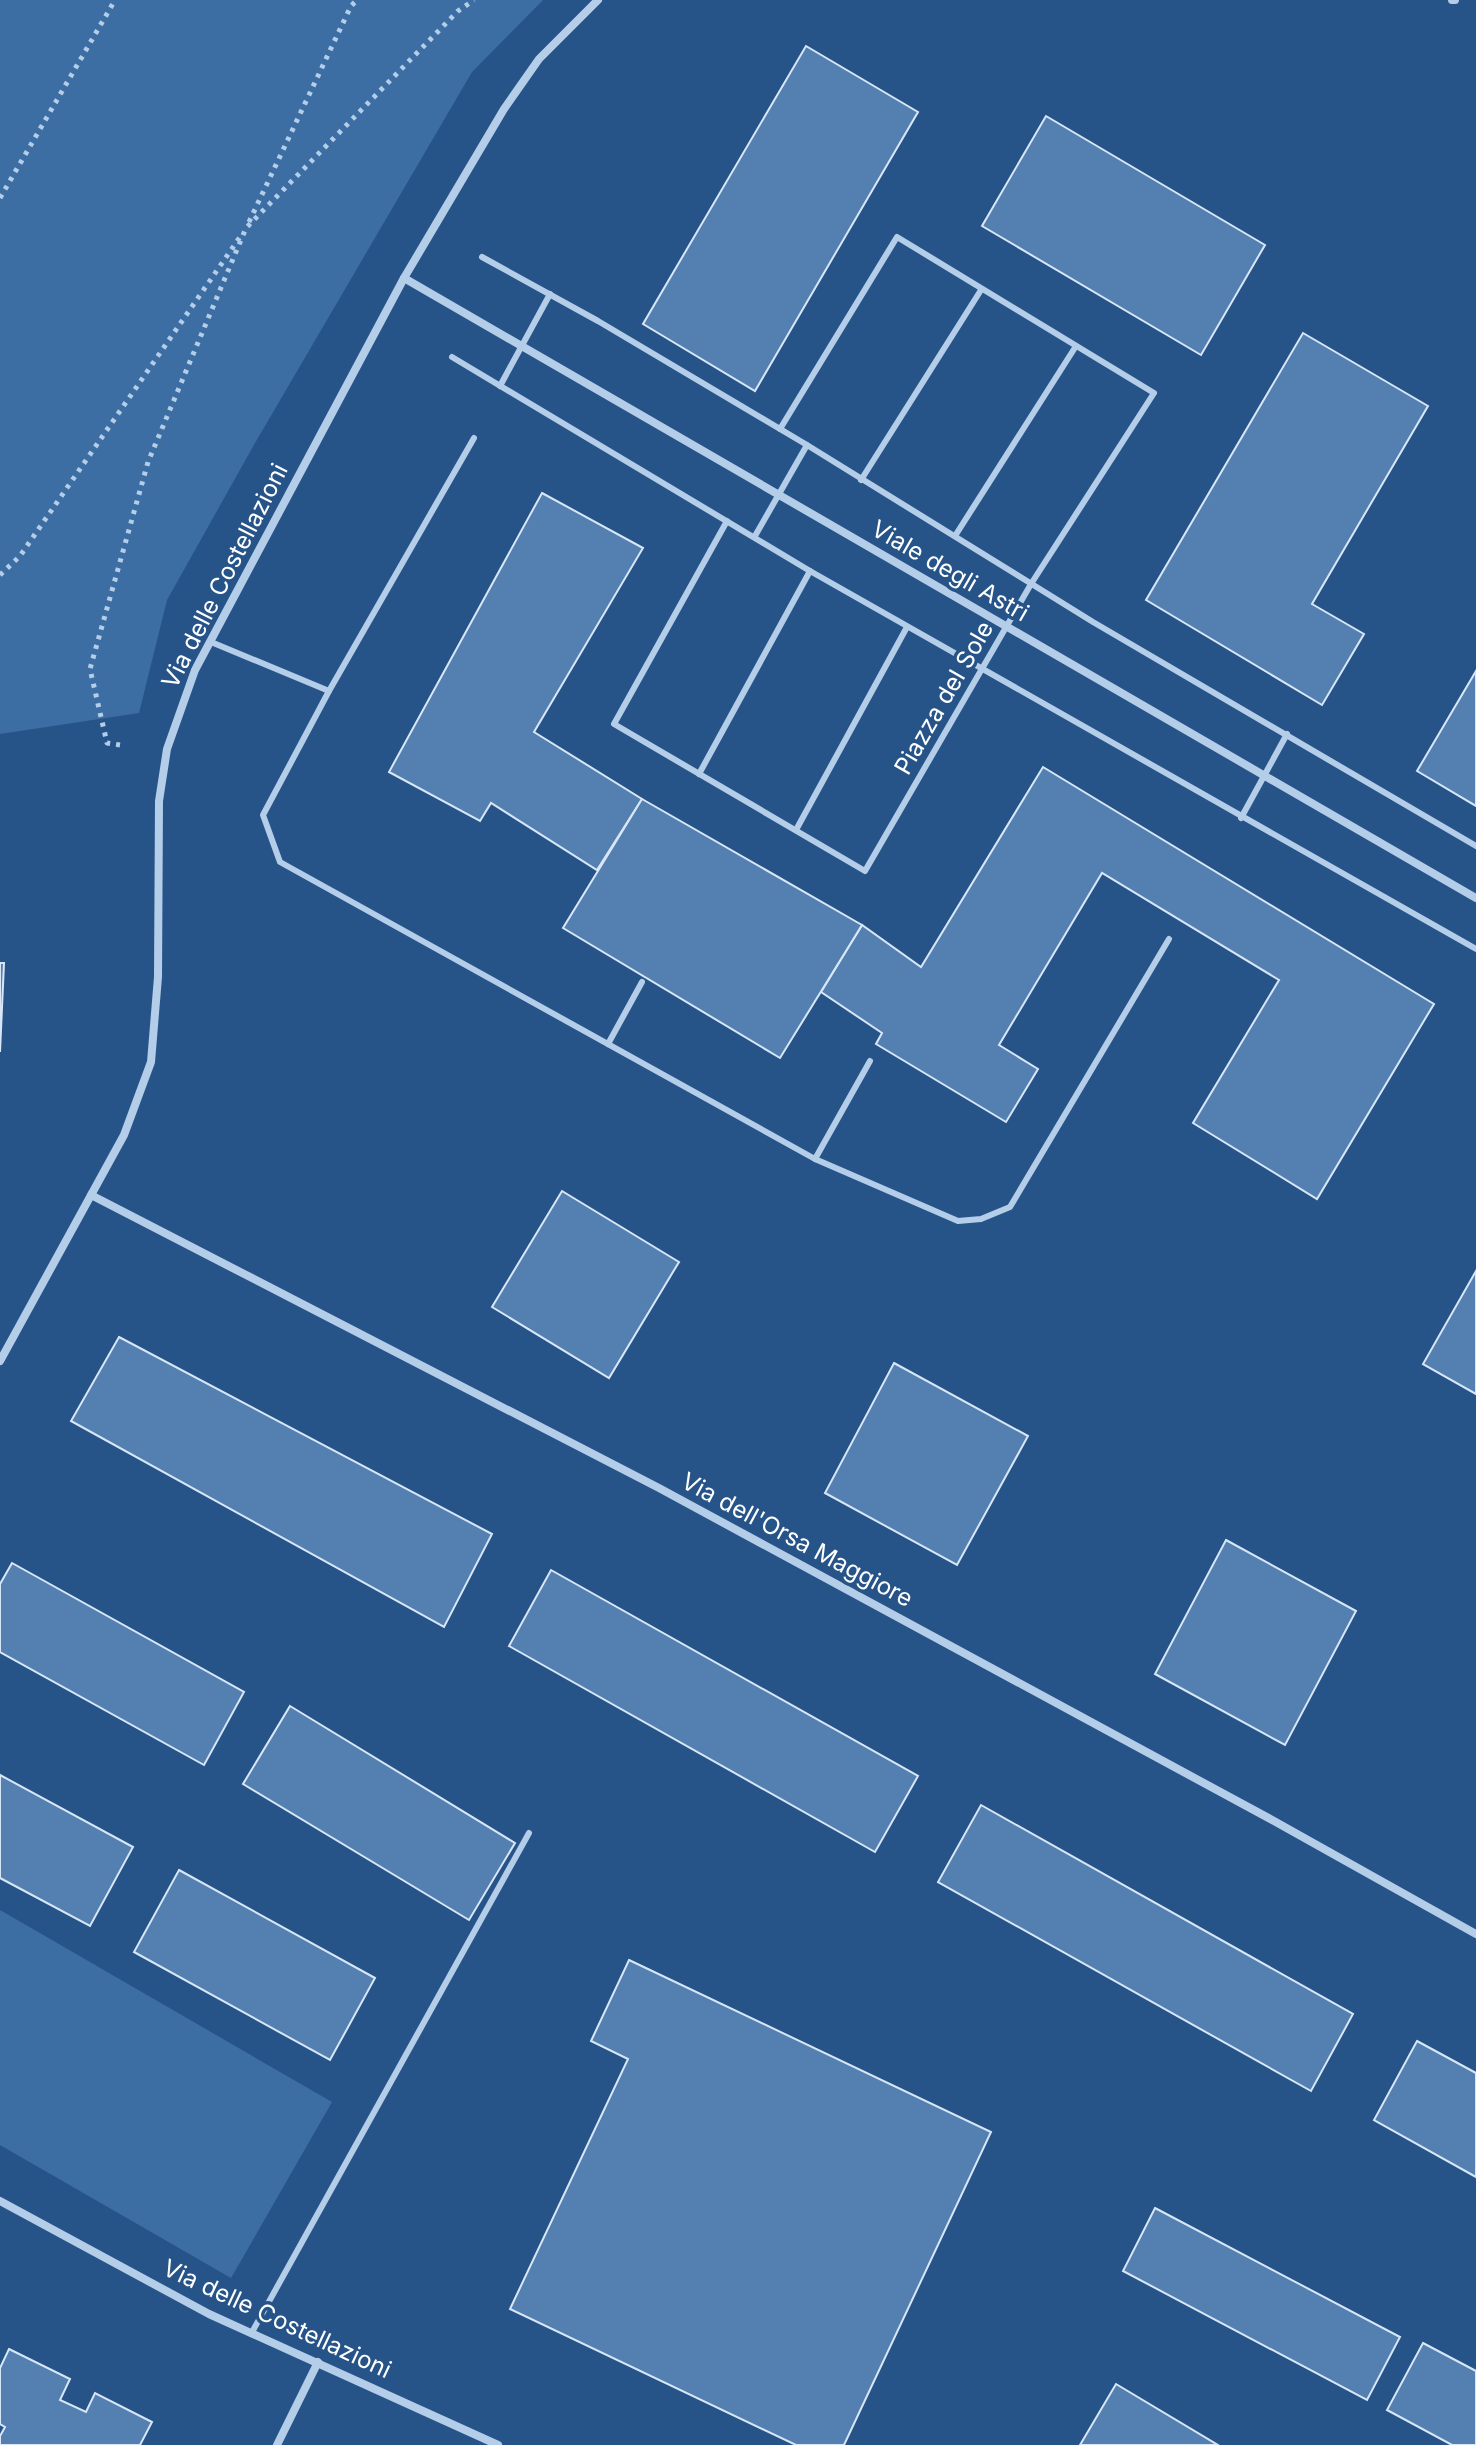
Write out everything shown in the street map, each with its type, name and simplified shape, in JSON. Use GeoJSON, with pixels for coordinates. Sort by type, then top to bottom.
{"type":"FeatureCollection","features":[{"type":"Feature","properties":{"kind":"street","name":"Via delle Costellazioni"},"geometry":{"type":"LineString","coordinates":[[0,1361],[134,1114],[151,1062],[158,977],[158,850],[162,777],[179,710],[195,670],[404,278],[522,82],[561,35],[598,0]]}},
{"type":"Feature","properties":{"kind":"street","name":"Viale degli Astri"},"geometry":{"type":"LineString","coordinates":[[404,278],[1476,898]]}},
{"type":"Feature","properties":{"kind":"street","name":"Via dell'Orsa Maggiore"},"geometry":{"type":"LineString","coordinates":[[91,1195],[659,1488],[1233,1798],[1476,1934]]}},
{"type":"Feature","properties":{"kind":"street","name":"Via delle Costellazioni"},"geometry":{"type":"LineString","coordinates":[[0,2201],[251,2334],[498,2445]]}},
{"type":"Feature","properties":{"kind":"street"},"geometry":{"type":"LineString","coordinates":[[277,2445],[318,2362]]}},
{"type":"Feature","properties":{"kind":"lane","name":"Piazza del Sole"},"geometry":{"type":"LineString","coordinates":[[727,521],[614,724],[865,871],[1031,584],[1154,393],[897,237],[780,429]]}},
{"type":"Feature","properties":{"kind":"lane"},"geometry":{"type":"LineString","coordinates":[[482,257],[780,429],[1031,584],[1476,846]]}},
{"type":"Feature","properties":{"kind":"lane"},"geometry":{"type":"LineString","coordinates":[[861,480],[981,290]]}},
{"type":"Feature","properties":{"kind":"lane"},"geometry":{"type":"LineString","coordinates":[[500,386],[550,294]]}},
{"type":"Feature","properties":{"kind":"lane"},"geometry":{"type":"LineString","coordinates":[[955,536],[1076,346]]}},
{"type":"Feature","properties":{"kind":"lane"},"geometry":{"type":"LineString","coordinates":[[452,357],[810,571],[1476,949]]}},
{"type":"Feature","properties":{"kind":"lane"},"geometry":{"type":"LineString","coordinates":[[474,438],[329,691],[263,815],[280,862],[815,1159],[958,1221],[981,1219],[1010,1207],[1169,939]]}},
{"type":"Feature","properties":{"kind":"lane"},"geometry":{"type":"LineString","coordinates":[[755,536],[807,445]]}},
{"type":"Feature","properties":{"kind":"lane"},"geometry":{"type":"LineString","coordinates":[[699,774],[810,571]]}},
{"type":"Feature","properties":{"kind":"lane"},"geometry":{"type":"LineString","coordinates":[[796,830],[907,627]]}},
{"type":"Feature","properties":{"kind":"lane"},"geometry":{"type":"LineString","coordinates":[[211,642],[329,691]]}},
{"type":"Feature","properties":{"kind":"lane"},"geometry":{"type":"LineString","coordinates":[[1241,818],[1287,734]]}},
{"type":"Feature","properties":{"kind":"lane"},"geometry":{"type":"LineString","coordinates":[[608,1044],[642,982]]}},
{"type":"Feature","properties":{"kind":"lane"},"geometry":{"type":"LineString","coordinates":[[815,1159],[870,1061]]}},
{"type":"Feature","properties":{"kind":"lane"},"geometry":{"type":"LineString","coordinates":[[251,2334],[529,1833]]}},
{"type":"Feature","properties":{"kind":"path"},"geometry":{"type":"LineString","coordinates":[[0,198],[115,0]]}},
{"type":"Feature","properties":{"kind":"path"},"geometry":{"type":"LineString","coordinates":[[120,745],[107,743],[90,669],[148,462],[246,228],[351,6],[357,0]]}},
{"type":"Feature","properties":{"kind":"path"},"geometry":{"type":"LineString","coordinates":[[0,575],[20,556],[246,228],[458,11],[474,0]]}},
{"type":"Feature","properties":{"kind":"shaded area"},"geometry":{"type":"Polygon","coordinates":[[[0,0],[543,0],[472,72],[255,443],[167,600],[139,713],[0,734],[0,0]]]}},
{"type":"Feature","properties":{"kind":"shaded area"},"geometry":{"type":"Polygon","coordinates":[[[0,1910],[332,2102],[231,2278],[0,2145],[0,1910]]]}},
{"type":"Feature","properties":{"kind":"building"},"geometry":{"type":"Polygon","coordinates":[[[806,46],[918,112],[755,391],[643,324],[806,46]]]}},
{"type":"Feature","properties":{"kind":"building"},"geometry":{"type":"Polygon","coordinates":[[[1046,116],[1265,245],[1201,355],[982,226],[1046,116]]]}},
{"type":"Feature","properties":{"kind":"building"},"geometry":{"type":"Polygon","coordinates":[[[1303,333],[1428,406],[1312,604],[1364,634],[1322,705],[1146,600],[1303,333]]]}},
{"type":"Feature","properties":{"kind":"building"},"geometry":{"type":"Polygon","coordinates":[[[542,493],[643,548],[534,732],[642,799],[597,870],[491,803],[480,821],[389,772],[542,493]]]}},
{"type":"Feature","properties":{"kind":"building"},"geometry":{"type":"Polygon","coordinates":[[[1476,671],[1476,806],[1417,771],[1476,671]]]}},
{"type":"Feature","properties":{"kind":"building"},"geometry":{"type":"Polygon","coordinates":[[[1043,767],[1434,1004],[1317,1199],[1193,1123],[1279,980],[1102,873],[999,1045],[1038,1069],[1006,1122],[876,1044],[882,1033],[821,992],[862,925],[921,967],[1043,767]]]}},
{"type":"Feature","properties":{"kind":"building"},"geometry":{"type":"Polygon","coordinates":[[[642,799],[862,925],[780,1058],[563,928],[642,799]]]}},
{"type":"Feature","properties":{"kind":"building"},"geometry":{"type":"Polygon","coordinates":[[[0,963],[4,963],[0,1052],[0,963]]]}},
{"type":"Feature","properties":{"kind":"building"},"geometry":{"type":"Polygon","coordinates":[[[562,1191],[679,1262],[609,1378],[492,1307],[562,1191]]]}},
{"type":"Feature","properties":{"kind":"building"},"geometry":{"type":"Polygon","coordinates":[[[1476,1271],[1476,1394],[1423,1364],[1476,1271]]]}},
{"type":"Feature","properties":{"kind":"building"},"geometry":{"type":"Polygon","coordinates":[[[119,1337],[492,1534],[444,1627],[71,1421],[119,1337]]]}},
{"type":"Feature","properties":{"kind":"building"},"geometry":{"type":"Polygon","coordinates":[[[894,1363],[1028,1436],[957,1565],[825,1493],[894,1363]]]}},
{"type":"Feature","properties":{"kind":"building"},"geometry":{"type":"Polygon","coordinates":[[[1226,1540],[1356,1611],[1285,1745],[1155,1674],[1226,1540]]]}},
{"type":"Feature","properties":{"kind":"building"},"geometry":{"type":"Polygon","coordinates":[[[12,1563],[244,1692],[204,1765],[0,1652],[0,1584],[12,1563]]]}},
{"type":"Feature","properties":{"kind":"building"},"geometry":{"type":"Polygon","coordinates":[[[551,1570],[918,1776],[875,1852],[509,1646],[551,1570]]]}},
{"type":"Feature","properties":{"kind":"building"},"geometry":{"type":"Polygon","coordinates":[[[290,1706],[515,1843],[469,1920],[243,1784],[290,1706]]]}},
{"type":"Feature","properties":{"kind":"building"},"geometry":{"type":"Polygon","coordinates":[[[0,1775],[133,1847],[90,1926],[0,1878],[0,1775]]]}},
{"type":"Feature","properties":{"kind":"building"},"geometry":{"type":"Polygon","coordinates":[[[981,1805],[1353,2014],[1311,2091],[938,1882],[981,1805]]]}},
{"type":"Feature","properties":{"kind":"building"},"geometry":{"type":"Polygon","coordinates":[[[179,1870],[375,1978],[330,2060],[134,1952],[179,1870]]]}},
{"type":"Feature","properties":{"kind":"building"},"geometry":{"type":"Polygon","coordinates":[[[629,1960],[991,2132],[844,2445],[796,2445],[510,2309],[628,2059],[591,2041],[629,1960]]]}},
{"type":"Feature","properties":{"kind":"building"},"geometry":{"type":"Polygon","coordinates":[[[1417,2041],[1476,2073],[1476,2177],[1374,2120],[1417,2041]]]}},
{"type":"Feature","properties":{"kind":"building"},"geometry":{"type":"Polygon","coordinates":[[[1155,2208],[1400,2337],[1367,2400],[1123,2271],[1155,2208]]]}},
{"type":"Feature","properties":{"kind":"building"},"geometry":{"type":"Polygon","coordinates":[[[1423,2343],[1476,2371],[1476,2445],[1452,2445],[1387,2410],[1423,2343]]]}},
{"type":"Feature","properties":{"kind":"building"},"geometry":{"type":"Polygon","coordinates":[[[9,2349],[70,2379],[60,2400],[86,2412],[95,2393],[152,2422],[140,2445],[0,2445],[0,2436],[5,2427],[0,2424],[0,2368],[9,2349]]]}},
{"type":"Feature","properties":{"kind":"building"},"geometry":{"type":"Polygon","coordinates":[[[1116,2384],[1218,2445],[1080,2445],[1116,2384]]]}}]}
